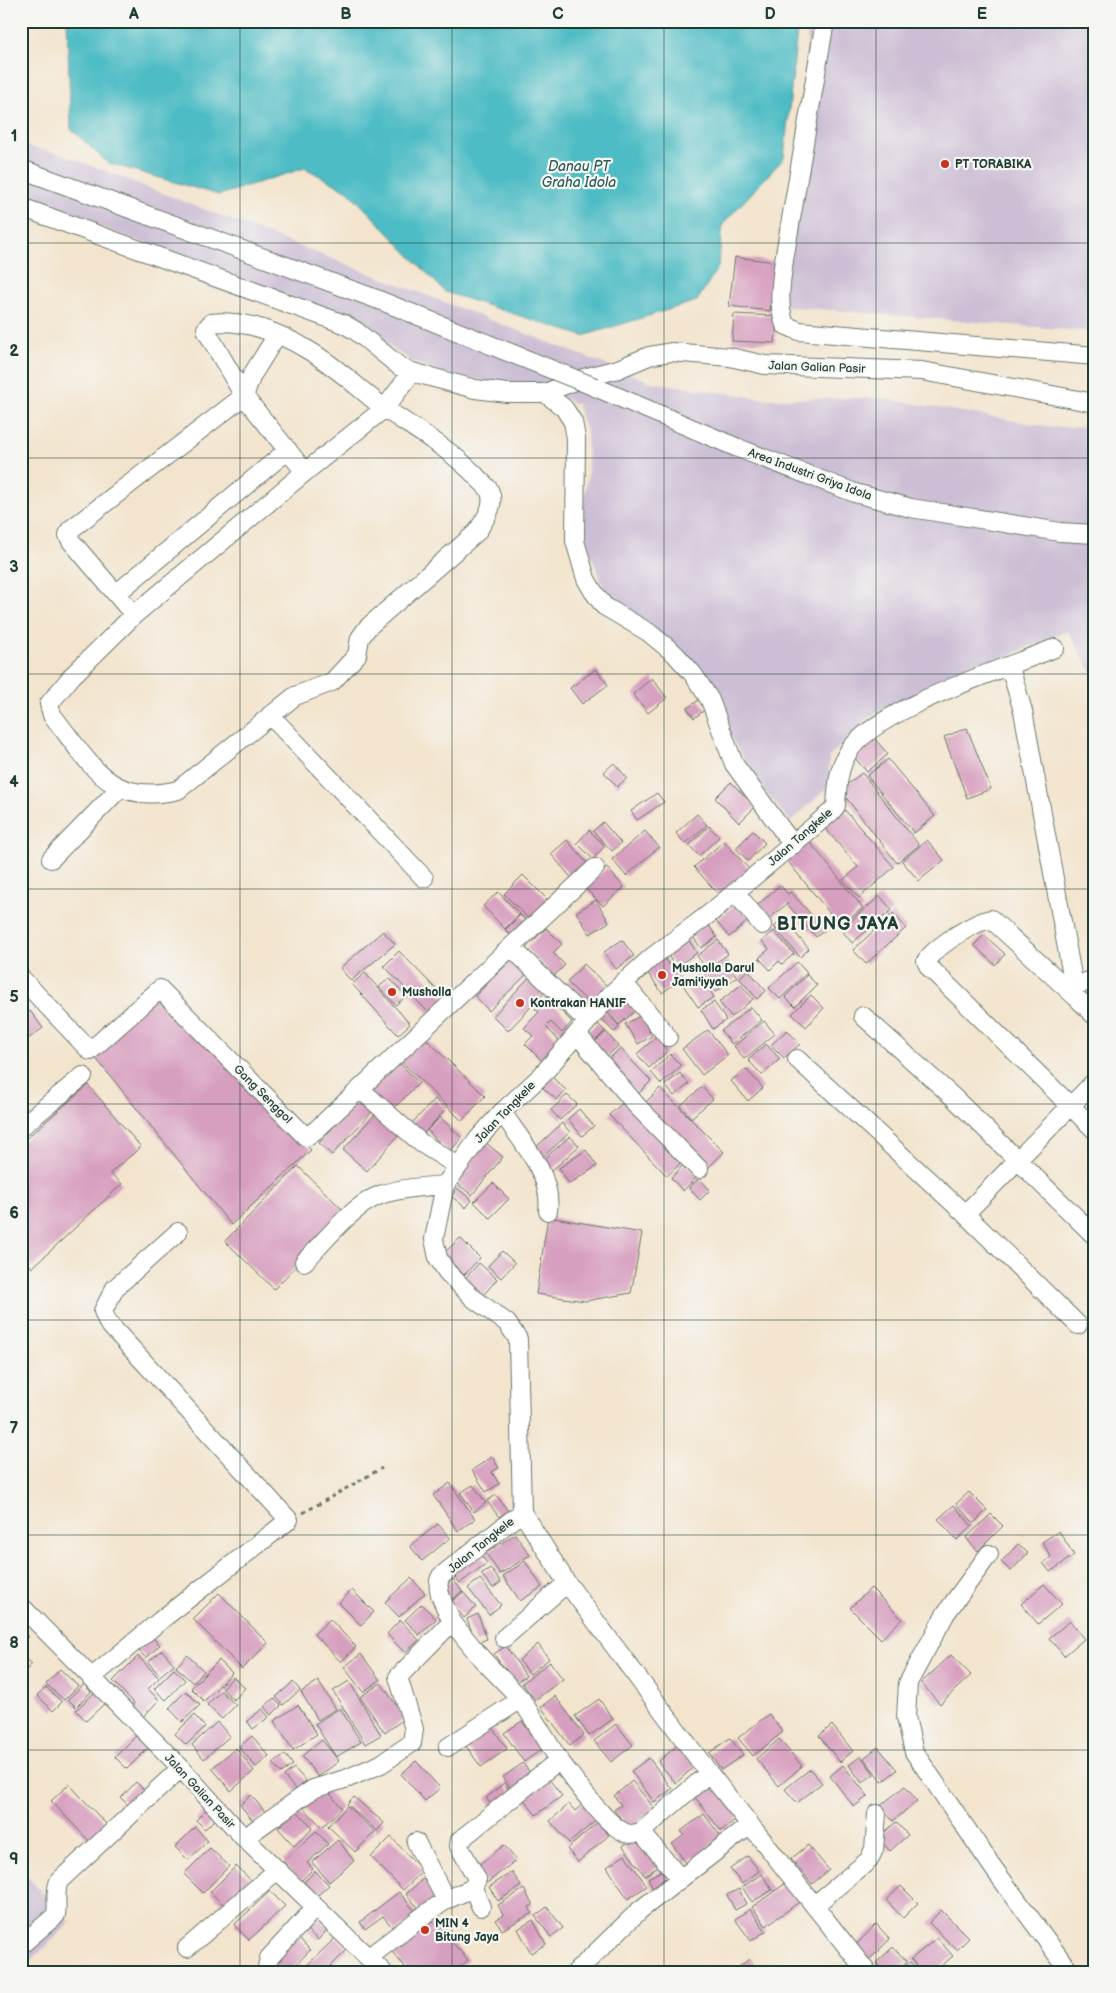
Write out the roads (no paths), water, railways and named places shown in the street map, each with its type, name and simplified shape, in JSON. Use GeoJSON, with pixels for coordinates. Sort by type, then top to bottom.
{"type":"FeatureCollection","features":[{"type":"Feature","properties":{"kind":"street"},"geometry":{"type":"LineString","coordinates":[[825,21],[779,296],[780,312],[785,325],[799,331],[1095,356]]}},
{"type":"Feature","properties":{"kind":"street","name":"Area Industri Griya Idola"},"geometry":{"type":"LineString","coordinates":[[21,169],[380,300],[595,387],[738,448],[855,493],[911,508],[1060,532],[1095,534]]}},
{"type":"Feature","properties":{"kind":"street"},"geometry":{"type":"LineString","coordinates":[[21,207],[344,324],[356,331],[399,366],[412,372],[475,389],[507,393],[545,393],[564,408],[573,422],[576,438],[575,541],[586,579],[604,606],[648,632],[675,654],[693,674],[710,700],[734,764],[793,845]]}},
{"type":"Feature","properties":{"kind":"street"},"geometry":{"type":"LineString","coordinates":[[305,472],[244,396],[207,332],[207,326],[210,323],[237,322],[277,335],[308,350],[385,408],[424,432],[461,461],[489,490],[492,502],[477,532],[368,627],[360,638],[356,655],[332,682],[295,696],[178,790],[159,794],[119,789],[103,779],[52,715],[49,704],[72,676],[134,615],[305,472],[385,408],[412,372]]}},
{"type":"Feature","properties":{"kind":"street"},"geometry":{"type":"LineString","coordinates":[[134,615],[71,541],[68,535],[70,530],[244,396],[252,375],[277,335]]}},
{"type":"Feature","properties":{"kind":"street","name":"Jalan Galian Pasir"},"geometry":{"type":"LineString","coordinates":[[545,393],[580,378],[618,369],[649,356],[671,352],[721,356],[774,366],[922,372],[1095,403]]}},
{"type":"Feature","properties":{"kind":"street"},"geometry":{"type":"LineString","coordinates":[[116,594],[288,450]]}},
{"type":"Feature","properties":{"kind":"street"},"geometry":{"type":"LineString","coordinates":[[198,524],[217,546]]}},
{"type":"Feature","properties":{"kind":"street","name":"Jalan Tangkele"},"geometry":{"type":"LineString","coordinates":[[452,1622],[438,1589],[438,1582],[442,1576],[522,1512],[518,1339],[506,1323],[473,1298],[447,1272],[438,1258],[434,1239],[445,1185],[478,1139],[502,1112],[542,1075],[623,982],[793,845],[836,806],[845,757],[870,730],[899,711],[939,693],[1055,648]]}},
{"type":"Feature","properties":{"kind":"street"},"geometry":{"type":"LineString","coordinates":[[1010,667],[1023,711],[1075,992]]}},
{"type":"Feature","properties":{"kind":"street"},"geometry":{"type":"LineString","coordinates":[[270,715],[424,878]]}},
{"type":"Feature","properties":{"kind":"street"},"geometry":{"type":"LineString","coordinates":[[50,859],[119,789]]}},
{"type":"Feature","properties":{"kind":"street","name":"Gang Senggol"},"geometry":{"type":"LineString","coordinates":[[21,978],[90,1051],[160,989],[306,1137],[360,1090],[595,868]]}},
{"type":"Feature","properties":{"kind":"street"},"geometry":{"type":"LineString","coordinates":[[735,892],[762,925]]}},
{"type":"Feature","properties":{"kind":"street"},"geometry":{"type":"LineString","coordinates":[[1095,1016],[1075,992],[990,919],[982,920],[957,935],[930,954],[926,961],[928,966],[1095,1130]]}},
{"type":"Feature","properties":{"kind":"street"},"geometry":{"type":"LineString","coordinates":[[512,948],[582,1027],[637,1106],[699,1169]]}},
{"type":"Feature","properties":{"kind":"street"},"geometry":{"type":"LineString","coordinates":[[1075,992],[1095,979]]}},
{"type":"Feature","properties":{"kind":"street"},"geometry":{"type":"LineString","coordinates":[[623,982],[668,1037]]}},
{"type":"Feature","properties":{"kind":"street"},"geometry":{"type":"LineString","coordinates":[[863,1016],[953,1097],[1015,1160],[1095,1236]]}},
{"type":"Feature","properties":{"kind":"street"},"geometry":{"type":"LineString","coordinates":[[797,1059],[965,1214],[1078,1325]]}},
{"type":"Feature","properties":{"kind":"street"},"geometry":{"type":"LineString","coordinates":[[21,1127],[83,1076]]}},
{"type":"Feature","properties":{"kind":"street"},"geometry":{"type":"LineString","coordinates":[[965,1214],[1015,1160],[1095,1081]]}},
{"type":"Feature","properties":{"kind":"street"},"geometry":{"type":"LineString","coordinates":[[360,1090],[421,1143],[458,1166]]}},
{"type":"Feature","properties":{"kind":"street"},"geometry":{"type":"LineString","coordinates":[[502,1112],[537,1165],[548,1187],[548,1211]]}},
{"type":"Feature","properties":{"kind":"street"},"geometry":{"type":"LineString","coordinates":[[304,1262],[356,1210],[378,1196],[415,1187],[445,1185]]}},
{"type":"Feature","properties":{"kind":"street"},"geometry":{"type":"LineString","coordinates":[[91,1678],[161,1620],[289,1520],[108,1323],[103,1311],[116,1288],[178,1232]]}},
{"type":"Feature","properties":{"kind":"street"},"geometry":{"type":"LineString","coordinates":[[522,1512],[568,1583],[709,1773],[867,1972]]}},
{"type":"Feature","properties":{"kind":"street"},"geometry":{"type":"LineString","coordinates":[[989,1554],[946,1613],[908,1683],[906,1716],[914,1752],[994,1869],[1070,1972]]}},
{"type":"Feature","properties":{"kind":"street"},"geometry":{"type":"LineString","coordinates":[[504,1638],[568,1583]]}},
{"type":"Feature","properties":{"kind":"street","name":"Jalan Galian Pasir"},"geometry":{"type":"LineString","coordinates":[[21,1606],[181,1768],[276,1871],[383,1972]]}},
{"type":"Feature","properties":{"kind":"street"},"geometry":{"type":"LineString","coordinates":[[244,1838],[313,1789],[348,1778],[381,1764],[412,1743],[414,1729],[398,1677],[452,1622],[482,1659],[521,1699],[559,1760],[604,1816],[625,1833],[634,1834],[641,1832],[709,1773]]}},
{"type":"Feature","properties":{"kind":"street"},"geometry":{"type":"LineString","coordinates":[[448,1747],[521,1699]]}},
{"type":"Feature","properties":{"kind":"street"},"geometry":{"type":"LineString","coordinates":[[369,1958],[446,1900],[473,1888],[477,1879],[459,1846],[460,1840],[559,1760]]}},
{"type":"Feature","properties":{"kind":"street"},"geometry":{"type":"LineString","coordinates":[[21,1945],[56,1915],[55,1891],[59,1881],[181,1768]]}},
{"type":"Feature","properties":{"kind":"street"},"geometry":{"type":"LineString","coordinates":[[815,1905],[869,1860],[874,1849],[878,1814]]}},
{"type":"Feature","properties":{"kind":"street"},"geometry":{"type":"LineString","coordinates":[[576,1972],[640,1910],[750,1824]]}},
{"type":"Feature","properties":{"kind":"street"},"geometry":{"type":"LineString","coordinates":[[641,1832],[680,1878]]}},
{"type":"Feature","properties":{"kind":"street"},"geometry":{"type":"LineString","coordinates":[[416,1842],[446,1900]]}},
{"type":"Feature","properties":{"kind":"street"},"geometry":{"type":"LineString","coordinates":[[187,1948],[276,1871]]}},
{"type":"Feature","properties":{"kind":"street"},"geometry":{"type":"LineString","coordinates":[[473,1888],[481,1907]]}},
{"type":"Feature","properties":{"kind":"street"},"geometry":{"type":"LineString","coordinates":[[266,1972],[269,1958],[315,1908]]}},
{"type":"Feature","properties":{"kind":"water","name":"Danau PT Graha Idola"},"geometry":{"type":"Polygon","coordinates":[[[67,21],[798,21],[784,158],[723,224],[718,267],[697,301],[583,336],[445,292],[348,191],[305,168],[219,195],[108,163],[71,129],[67,21]]]}},
{"type":"Feature","properties":{"kind":"place","name":"PT TORABIKA"},"geometry":{"type":"Point","coordinates":[945,164]}},
{"type":"Feature","properties":{"kind":"place","name":"Musholla Darul Jami'iyyah"},"geometry":{"type":"Point","coordinates":[662,975]}},
{"type":"Feature","properties":{"kind":"place","name":"Musholla"},"geometry":{"type":"Point","coordinates":[392,992]}},
{"type":"Feature","properties":{"kind":"place","name":"Kontrakan HANIF"},"geometry":{"type":"Point","coordinates":[520,1003]}},
{"type":"Feature","properties":{"kind":"place","name":"MIN 4 Bitung Jaya"},"geometry":{"type":"Point","coordinates":[425,1930]}},
{"type":"Feature","properties":{"kind":"district","name":"BITUNG JAYA"},"geometry":{"type":"Point","coordinates":[838,924]}}]}
